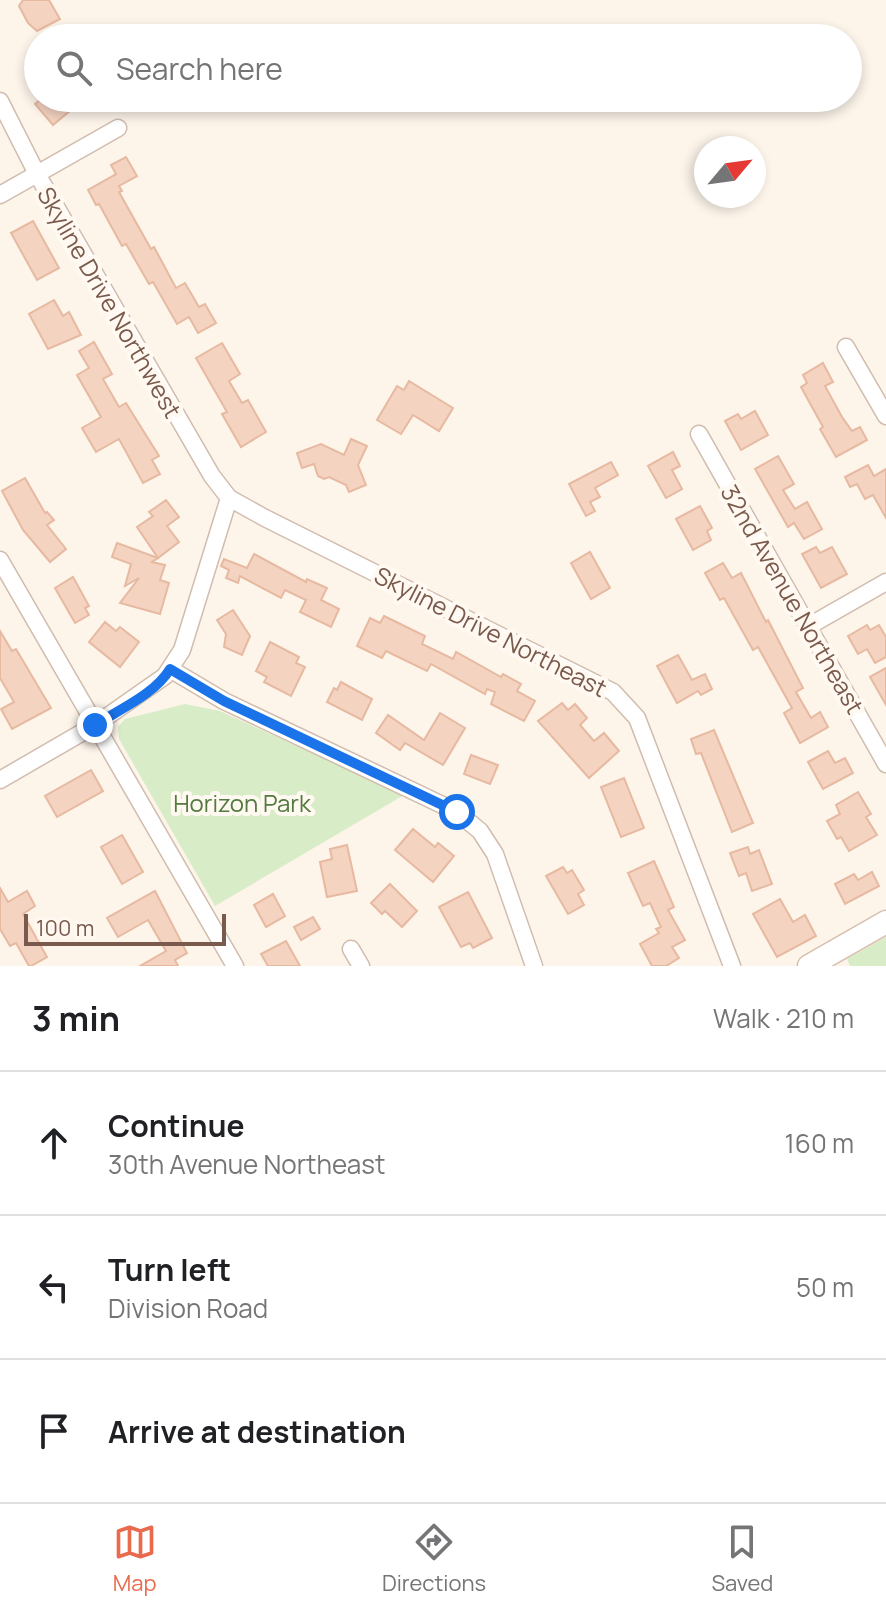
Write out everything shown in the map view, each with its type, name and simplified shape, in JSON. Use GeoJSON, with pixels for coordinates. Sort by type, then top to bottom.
{"type":"FeatureCollection","features":[{"type":"Feature","properties":{"kind":"street","name":"Skyline Drive Northwest"},"geometry":{"type":"LineString","coordinates":[[0,101],[37,174],[176,417],[229,498]]}},
{"type":"Feature","properties":{"kind":"street"},"geometry":{"type":"LineString","coordinates":[[0,195],[118,128]]}},
{"type":"Feature","properties":{"kind":"street"},"geometry":{"type":"LineString","coordinates":[[846,347],[886,416]]}},
{"type":"Feature","properties":{"kind":"street","name":"32nd Avenue Northeast"},"geometry":{"type":"LineString","coordinates":[[699,434],[886,764]]}},
{"type":"Feature","properties":{"kind":"street"},"geometry":{"type":"LineString","coordinates":[[0,780],[140,697],[165,676],[182,650],[229,498]]}},
{"type":"Feature","properties":{"kind":"street","name":"Skyline Drive Northeast"},"geometry":{"type":"LineString","coordinates":[[229,498],[613,692],[637,718],[732,966]]}},
{"type":"Feature","properties":{"kind":"street"},"geometry":{"type":"LineString","coordinates":[[0,560],[235,966]]}},
{"type":"Feature","properties":{"kind":"street"},"geometry":{"type":"LineString","coordinates":[[809,626],[886,582]]}},
{"type":"Feature","properties":{"kind":"street"},"geometry":{"type":"LineString","coordinates":[[170,669],[224,701],[457,812],[480,831],[495,854],[534,966]]}},
{"type":"Feature","properties":{"kind":"street"},"geometry":{"type":"LineString","coordinates":[[809,966],[886,922]]}},
{"type":"Feature","properties":{"kind":"street"},"geometry":{"type":"LineString","coordinates":[[351,949],[361,966]]}},
{"type":"Feature","properties":{"kind":"green space","name":"Horizon Park"},"geometry":{"type":"Polygon","coordinates":[[[185,704],[220,711],[404,795],[215,906],[119,739],[118,727],[125,719],[185,704]]]}},
{"type":"Feature","properties":{"kind":"green space"},"geometry":{"type":"Polygon","coordinates":[[[886,937],[886,966],[850,966],[847,959],[886,937]]]}},
{"type":"Feature","properties":{"kind":"building"},"geometry":{"type":"Polygon","coordinates":[[[23,0],[49,0],[60,19],[50,24],[29,24],[19,6],[23,0]]]}},
{"type":"Feature","properties":{"kind":"building"},"geometry":{"type":"Polygon","coordinates":[[[42,112],[69,112],[53,125],[42,112]]]}},
{"type":"Feature","properties":{"kind":"building"},"geometry":{"type":"Polygon","coordinates":[[[126,157],[137,176],[119,186],[122,191],[119,192],[176,288],[185,283],[199,307],[205,304],[216,323],[198,333],[189,317],[177,324],[153,282],[149,284],[126,244],[122,246],[88,190],[116,174],[111,165],[126,157]]]}},
{"type":"Feature","properties":{"kind":"building"},"geometry":{"type":"Polygon","coordinates":[[[33,221],[59,268],[37,280],[11,233],[33,221]]]}},
{"type":"Feature","properties":{"kind":"building"},"geometry":{"type":"Polygon","coordinates":[[[54,300],[63,316],[69,312],[81,335],[48,349],[29,314],[54,300]]]}},
{"type":"Feature","properties":{"kind":"building"},"geometry":{"type":"Polygon","coordinates":[[[94,342],[112,374],[103,379],[119,407],[126,403],[159,456],[152,460],[160,474],[143,483],[119,439],[96,452],[82,428],[101,417],[77,375],[89,368],[79,351],[94,342]]]}},
{"type":"Feature","properties":{"kind":"building"},"geometry":{"type":"Polygon","coordinates":[[[222,343],[240,374],[229,381],[242,403],[248,400],[266,432],[241,447],[222,414],[227,412],[196,358],[222,343]]]}},
{"type":"Feature","properties":{"kind":"building"},"geometry":{"type":"Polygon","coordinates":[[[823,363],[833,382],[825,386],[842,417],[852,431],[860,427],[867,440],[836,457],[801,387],[807,383],[803,375],[823,363]]]}},
{"type":"Feature","properties":{"kind":"building"},"geometry":{"type":"Polygon","coordinates":[[[409,381],[453,408],[439,431],[413,415],[401,434],[377,420],[397,386],[404,390],[409,381]]]}},
{"type":"Feature","properties":{"kind":"building"},"geometry":{"type":"Polygon","coordinates":[[[755,411],[768,435],[741,450],[725,421],[738,414],[741,419],[755,411]]]}},
{"type":"Feature","properties":{"kind":"building"},"geometry":{"type":"Polygon","coordinates":[[[351,439],[367,446],[358,465],[366,485],[349,492],[346,485],[329,477],[324,479],[318,476],[314,464],[302,468],[297,453],[321,444],[344,455],[351,439]]]}},
{"type":"Feature","properties":{"kind":"building"},"geometry":{"type":"Polygon","coordinates":[[[673,452],[680,466],[672,470],[682,489],[666,498],[648,466],[673,452]]]}},
{"type":"Feature","properties":{"kind":"building"},"geometry":{"type":"Polygon","coordinates":[[[778,456],[794,484],[783,490],[795,509],[807,502],[822,529],[804,539],[794,523],[788,527],[755,469],[778,456]]]}},
{"type":"Feature","properties":{"kind":"building"},"geometry":{"type":"Polygon","coordinates":[[[611,462],[618,475],[595,488],[600,497],[590,502],[595,511],[586,516],[569,484],[611,462]]]}},
{"type":"Feature","properties":{"kind":"building"},"geometry":{"type":"Polygon","coordinates":[[[868,465],[874,476],[886,469],[886,518],[873,495],[865,499],[857,484],[850,487],[845,477],[868,465]]]}},
{"type":"Feature","properties":{"kind":"building"},"geometry":{"type":"Polygon","coordinates":[[[25,478],[45,513],[54,520],[47,525],[66,549],[50,562],[23,530],[2,491],[25,478]]]}},
{"type":"Feature","properties":{"kind":"building"},"geometry":{"type":"Polygon","coordinates":[[[166,500],[179,517],[167,526],[179,542],[158,558],[137,527],[153,516],[149,512],[166,500]]]}},
{"type":"Feature","properties":{"kind":"building"},"geometry":{"type":"Polygon","coordinates":[[[700,506],[712,528],[707,531],[711,540],[693,550],[676,519],[700,506]]]}},
{"type":"Feature","properties":{"kind":"building"},"geometry":{"type":"Polygon","coordinates":[[[117,543],[158,558],[152,562],[165,565],[160,580],[169,583],[160,614],[120,603],[139,578],[125,586],[131,564],[112,557],[117,543]]]}},
{"type":"Feature","properties":{"kind":"building"},"geometry":{"type":"Polygon","coordinates":[[[816,547],[820,553],[832,547],[847,574],[821,588],[802,554],[816,547]]]}},
{"type":"Feature","properties":{"kind":"building"},"geometry":{"type":"Polygon","coordinates":[[[590,552],[610,588],[591,599],[571,563],[590,552]]]}},
{"type":"Feature","properties":{"kind":"building"},"geometry":{"type":"Polygon","coordinates":[[[254,554],[306,582],[307,579],[327,588],[321,600],[339,609],[331,627],[300,612],[306,600],[285,590],[281,598],[240,576],[238,583],[226,578],[229,570],[221,566],[224,559],[247,568],[254,554]]]}},
{"type":"Feature","properties":{"kind":"building"},"geometry":{"type":"Polygon","coordinates":[[[723,563],[732,578],[741,573],[803,688],[796,692],[811,718],[820,712],[828,727],[800,743],[784,713],[792,708],[758,647],[753,650],[724,598],[720,600],[705,573],[723,563]]]}},
{"type":"Feature","properties":{"kind":"building"},"geometry":{"type":"Polygon","coordinates":[[[73,577],[89,606],[85,608],[89,615],[75,623],[55,588],[73,577]]]}},
{"type":"Feature","properties":{"kind":"building"},"geometry":{"type":"Polygon","coordinates":[[[233,610],[250,636],[242,655],[224,647],[226,634],[217,620],[233,610]]]}},
{"type":"Feature","properties":{"kind":"building"},"geometry":{"type":"Polygon","coordinates":[[[384,616],[425,636],[422,644],[453,659],[456,652],[501,677],[503,674],[521,684],[517,691],[535,701],[524,721],[491,704],[495,692],[487,689],[485,694],[431,664],[427,671],[386,651],[382,658],[357,646],[370,618],[380,623],[384,616]]]}},
{"type":"Feature","properties":{"kind":"building"},"geometry":{"type":"Polygon","coordinates":[[[105,622],[116,631],[120,627],[139,642],[120,667],[89,642],[105,622]]]}},
{"type":"Feature","properties":{"kind":"building"},"geometry":{"type":"Polygon","coordinates":[[[867,625],[870,630],[879,625],[886,637],[886,657],[875,663],[867,649],[858,654],[848,636],[867,625]]]}},
{"type":"Feature","properties":{"kind":"building"},"geometry":{"type":"Polygon","coordinates":[[[0,631],[12,651],[16,649],[51,708],[12,729],[1,709],[14,702],[0,678],[0,631]]]}},
{"type":"Feature","properties":{"kind":"building"},"geometry":{"type":"Polygon","coordinates":[[[270,642],[299,657],[296,663],[305,667],[291,696],[264,682],[267,677],[256,671],[270,642]]]}},
{"type":"Feature","properties":{"kind":"building"},"geometry":{"type":"Polygon","coordinates":[[[678,655],[692,680],[705,674],[712,689],[701,695],[698,691],[677,703],[657,666],[678,655]]]}},
{"type":"Feature","properties":{"kind":"building"},"geometry":{"type":"Polygon","coordinates":[[[886,668],[886,705],[870,677],[886,668]]]}},
{"type":"Feature","properties":{"kind":"building"},"geometry":{"type":"Polygon","coordinates":[[[341,682],[372,699],[362,720],[327,702],[341,682]]]}},
{"type":"Feature","properties":{"kind":"building"},"geometry":{"type":"Polygon","coordinates":[[[562,703],[568,710],[575,704],[587,718],[580,725],[594,741],[604,733],[619,751],[589,778],[538,721],[562,703]]]}},
{"type":"Feature","properties":{"kind":"building"},"geometry":{"type":"Polygon","coordinates":[[[440,713],[465,728],[443,765],[405,743],[400,750],[376,733],[388,715],[424,740],[440,713]]]}},
{"type":"Feature","properties":{"kind":"building"},"geometry":{"type":"Polygon","coordinates":[[[714,730],[753,823],[732,832],[701,753],[696,754],[691,739],[714,730]]]}},
{"type":"Feature","properties":{"kind":"building"},"geometry":{"type":"Polygon","coordinates":[[[828,751],[835,763],[845,758],[853,773],[823,789],[808,762],[828,751]]]}},
{"type":"Feature","properties":{"kind":"building"},"geometry":{"type":"Polygon","coordinates":[[[471,755],[498,765],[490,784],[464,774],[471,755]]]}},
{"type":"Feature","properties":{"kind":"building"},"geometry":{"type":"Polygon","coordinates":[[[91,770],[103,791],[57,817],[45,796],[91,770]]]}},
{"type":"Feature","properties":{"kind":"building"},"geometry":{"type":"Polygon","coordinates":[[[624,778],[644,828],[621,837],[601,787],[624,778]]]}},
{"type":"Feature","properties":{"kind":"building"},"geometry":{"type":"Polygon","coordinates":[[[858,792],[871,814],[866,817],[877,835],[849,851],[841,837],[837,839],[827,821],[840,814],[836,805],[858,792]]]}},
{"type":"Feature","properties":{"kind":"building"},"geometry":{"type":"Polygon","coordinates":[[[413,829],[435,847],[438,843],[454,856],[433,882],[395,850],[413,829]]]}},
{"type":"Feature","properties":{"kind":"building"},"geometry":{"type":"Polygon","coordinates":[[[122,835],[143,872],[122,884],[101,847],[122,835]]]}},
{"type":"Feature","properties":{"kind":"building"},"geometry":{"type":"Polygon","coordinates":[[[347,845],[357,891],[327,897],[320,862],[332,859],[330,849],[347,845]]]}},
{"type":"Feature","properties":{"kind":"building"},"geometry":{"type":"Polygon","coordinates":[[[748,847],[750,854],[759,850],[772,884],[752,891],[746,873],[739,876],[730,853],[748,847]]]}},
{"type":"Feature","properties":{"kind":"building"},"geometry":{"type":"Polygon","coordinates":[[[654,861],[674,907],[668,910],[685,940],[672,947],[679,958],[666,966],[652,966],[640,944],[659,933],[656,929],[661,927],[650,903],[643,906],[628,873],[654,861]]]}},
{"type":"Feature","properties":{"kind":"building"},"geometry":{"type":"Polygon","coordinates":[[[563,867],[567,873],[572,870],[584,890],[578,894],[584,905],[568,914],[546,876],[563,867]]]}},
{"type":"Feature","properties":{"kind":"building"},"geometry":{"type":"Polygon","coordinates":[[[872,872],[879,886],[845,904],[835,884],[854,874],[858,880],[872,872]]]}},
{"type":"Feature","properties":{"kind":"building"},"geometry":{"type":"Polygon","coordinates":[[[390,884],[417,911],[402,927],[371,903],[390,884]]]}},
{"type":"Feature","properties":{"kind":"building"},"geometry":{"type":"Polygon","coordinates":[[[0,888],[8,902],[27,891],[35,906],[23,914],[47,957],[31,966],[16,943],[10,946],[0,929],[0,888]]]}},
{"type":"Feature","properties":{"kind":"building"},"geometry":{"type":"Polygon","coordinates":[[[155,891],[187,953],[175,960],[178,966],[140,966],[166,951],[148,920],[118,937],[107,918],[155,891]]]}},
{"type":"Feature","properties":{"kind":"building"},"geometry":{"type":"Polygon","coordinates":[[[468,892],[492,938],[473,948],[470,943],[461,947],[439,907],[468,892]]]}},
{"type":"Feature","properties":{"kind":"building"},"geometry":{"type":"Polygon","coordinates":[[[273,894],[285,916],[266,927],[254,905],[273,894]]]}},
{"type":"Feature","properties":{"kind":"building"},"geometry":{"type":"Polygon","coordinates":[[[780,899],[793,922],[805,915],[816,936],[777,957],[753,914],[780,899]]]}},
{"type":"Feature","properties":{"kind":"building"},"geometry":{"type":"Polygon","coordinates":[[[313,917],[320,929],[301,940],[294,927],[313,917]]]}},
{"type":"Feature","properties":{"kind":"building"},"geometry":{"type":"Polygon","coordinates":[[[286,941],[300,966],[268,966],[261,954],[286,941]]]}},
{"type":"Feature","properties":{"kind":"route"},"geometry":{"type":"LineString","coordinates":[[95,725],[140,697],[170,669],[224,701],[457,812]]}}]}
